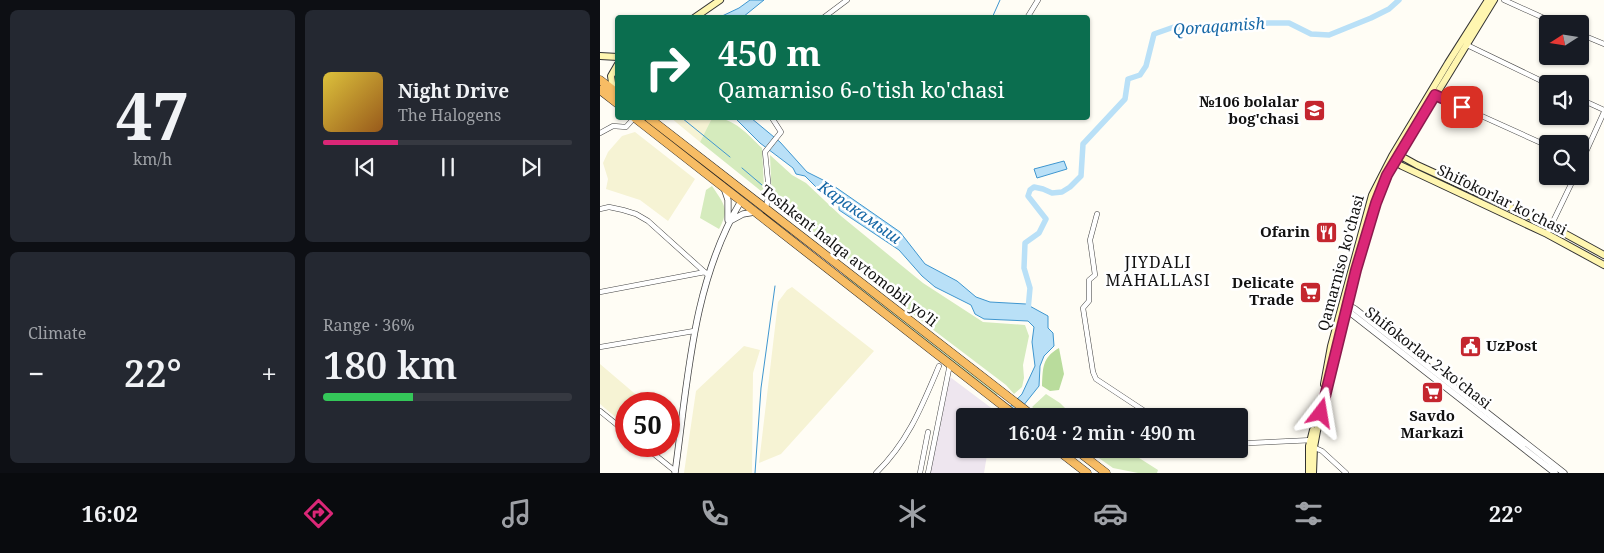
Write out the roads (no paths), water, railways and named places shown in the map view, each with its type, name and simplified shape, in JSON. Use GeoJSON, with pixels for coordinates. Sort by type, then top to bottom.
{"type":"FeatureCollection","features":[{"type":"Feature","properties":{"kind":"highway"},"geometry":{"type":"LineString","coordinates":[[600,80],[612,93]]}},
{"type":"Feature","properties":{"kind":"highway"},"geometry":{"type":"LineString","coordinates":[[600,90],[612,93]]}},
{"type":"Feature","properties":{"kind":"highway","name":"Toshkent halqa avtomobil yo'li"},"geometry":{"type":"LineString","coordinates":[[637,120],[1006,408]]}},
{"type":"Feature","properties":{"kind":"highway","name":"Toshkent halqa avtomobil yo'li"},"geometry":{"type":"LineString","coordinates":[[651,120],[1023,408]]}},
{"type":"Feature","properties":{"kind":"highway"},"geometry":{"type":"LineString","coordinates":[[741,201],[746,193]]}},
{"type":"Feature","properties":{"kind":"highway"},"geometry":{"type":"LineString","coordinates":[[833,274],[840,265]]}},
{"type":"Feature","properties":{"kind":"highway"},"geometry":{"type":"LineString","coordinates":[[1068,458],[1087,473]]}},
{"type":"Feature","properties":{"kind":"highway"},"geometry":{"type":"LineString","coordinates":[[1087,458],[1106,473]]}},
{"type":"Feature","properties":{"kind":"main road"},"geometry":{"type":"LineString","coordinates":[[698,15],[720,0]]}},
{"type":"Feature","properties":{"kind":"main road","name":"Qamarniso ko'chasi"},"geometry":{"type":"LineString","coordinates":[[1309,473],[1312,443],[1331,346],[1345,307],[1370,200],[1448,63],[1488,0]]}},
{"type":"Feature","properties":{"kind":"main road","name":"Qamarniso ko'chasi"},"geometry":{"type":"LineString","coordinates":[[1395,158],[1494,0]]}},
{"type":"Feature","properties":{"kind":"main road"},"geometry":{"type":"LineString","coordinates":[[600,56],[615,57]]}},
{"type":"Feature","properties":{"kind":"main road"},"geometry":{"type":"LineString","coordinates":[[612,93],[611,76],[615,69]]}},
{"type":"Feature","properties":{"kind":"main road","name":"Shifokorlar ko'chasi"},"geometry":{"type":"LineString","coordinates":[[1395,158],[1417,165],[1551,226],[1604,255]]}},
{"type":"Feature","properties":{"kind":"main road","name":"Shifokorlar ko'chasi"},"geometry":{"type":"LineString","coordinates":[[1395,158],[1547,234],[1604,265]]}},
{"type":"Feature","properties":{"kind":"main road","name":"Qamarniso ko'chasi"},"geometry":{"type":"LineString","coordinates":[[1312,443],[1313,473]]}},
{"type":"Feature","properties":{"kind":"street"},"geometry":{"type":"LineString","coordinates":[[827,15],[847,0]]}},
{"type":"Feature","properties":{"kind":"street"},"geometry":{"type":"LineString","coordinates":[[1029,15],[1038,0]]}},
{"type":"Feature","properties":{"kind":"street"},"geometry":{"type":"LineString","coordinates":[[1504,0],[1539,16]]}},
{"type":"Feature","properties":{"kind":"street"},"geometry":{"type":"LineString","coordinates":[[1589,38],[1604,44]]}},
{"type":"Feature","properties":{"kind":"street"},"geometry":{"type":"LineString","coordinates":[[1466,45],[1539,80]]}},
{"type":"Feature","properties":{"kind":"street"},"geometry":{"type":"LineString","coordinates":[[1435,95],[1539,142]]}},
{"type":"Feature","properties":{"kind":"street"},"geometry":{"type":"LineString","coordinates":[[1589,105],[1604,114],[1589,145]]}},
{"type":"Feature","properties":{"kind":"street"},"geometry":{"type":"LineString","coordinates":[[600,132],[613,126],[626,127],[632,120]]}},
{"type":"Feature","properties":{"kind":"street"},"geometry":{"type":"LineString","coordinates":[[766,208],[769,191],[765,152],[781,133],[773,120]]}},
{"type":"Feature","properties":{"kind":"street"},"geometry":{"type":"LineString","coordinates":[[1547,234],[1570,185]]}},
{"type":"Feature","properties":{"kind":"street"},"geometry":{"type":"LineString","coordinates":[[724,188],[728,202],[728,222]]}},
{"type":"Feature","properties":{"kind":"street"},"geometry":{"type":"LineString","coordinates":[[675,472],[694,331],[706,273],[728,222],[741,201]]}},
{"type":"Feature","properties":{"kind":"street"},"geometry":{"type":"LineString","coordinates":[[600,209],[609,207],[623,210],[636,214],[648,221],[706,273]]}},
{"type":"Feature","properties":{"kind":"street"},"geometry":{"type":"LineString","coordinates":[[728,222],[743,214],[755,212]]}},
{"type":"Feature","properties":{"kind":"street"},"geometry":{"type":"LineString","coordinates":[[1097,214],[1090,240],[1095,275],[1089,280],[1089,301],[1083,307],[1082,312],[1093,372],[1096,379],[1140,408]]}},
{"type":"Feature","properties":{"kind":"street"},"geometry":{"type":"LineString","coordinates":[[600,292],[706,273]]}},
{"type":"Feature","properties":{"kind":"street","name":"Shifokorlar 2-ko'chasi"},"geometry":{"type":"LineString","coordinates":[[1345,307],[1555,473]]}},
{"type":"Feature","properties":{"kind":"street","name":"Shifokorlar 2-ko'chasi"},"geometry":{"type":"LineString","coordinates":[[1345,307],[1361,313],[1564,473]]}},
{"type":"Feature","properties":{"kind":"street"},"geometry":{"type":"LineString","coordinates":[[600,347],[694,331]]}},
{"type":"Feature","properties":{"kind":"street"},"geometry":{"type":"LineString","coordinates":[[928,473],[930,454],[950,364]]}},
{"type":"Feature","properties":{"kind":"street"},"geometry":{"type":"LineString","coordinates":[[876,473],[898,449],[918,414],[939,366]]}},
{"type":"Feature","properties":{"kind":"street"},"geometry":{"type":"LineString","coordinates":[[600,411],[615,423]]}},
{"type":"Feature","properties":{"kind":"street"},"geometry":{"type":"LineString","coordinates":[[920,473],[928,432]]}},
{"type":"Feature","properties":{"kind":"street"},"geometry":{"type":"LineString","coordinates":[[1248,443],[1312,443],[1346,473]]}},
{"type":"Feature","properties":{"kind":"street"},"geometry":{"type":"LineString","coordinates":[[657,457],[675,472]]}},
{"type":"Feature","properties":{"kind":"water"},"geometry":{"type":"Polygon","coordinates":[[[750,0],[764,0],[745,15],[724,15],[750,0]]]}},
{"type":"Feature","properties":{"kind":"water","name":"Каракамыш"},"geometry":{"type":"Polygon","coordinates":[[[737,120],[753,120],[780,142],[807,172],[831,184],[900,232],[925,264],[957,281],[976,297],[990,302],[1026,304],[1048,316],[1048,328],[1053,333],[1054,346],[1044,356],[1040,366],[1039,386],[1021,408],[1009,408],[1022,394],[1035,366],[1032,342],[1034,327],[1028,321],[984,319],[975,314],[971,305],[935,287],[922,276],[899,250],[839,210],[839,205],[825,196],[805,176],[796,174],[793,168],[760,143],[737,120]]]}},
{"type":"Feature","properties":{"kind":"water"},"geometry":{"type":"Polygon","coordinates":[[[1064,161],[1067,169],[1037,178],[1034,169],[1064,161]]]}},
{"type":"Feature","properties":{"kind":"waterway"},"geometry":{"type":"LineString","coordinates":[[993,15],[1000,0]]}},
{"type":"Feature","properties":{"kind":"waterway","name":"Qoraqamish"},"geometry":{"type":"LineString","coordinates":[[1028,310],[1030,288],[1024,268],[1025,243],[1039,233],[1046,219],[1028,196],[1030,190],[1034,187],[1052,193],[1062,192],[1081,176],[1083,144],[1125,99],[1128,79],[1140,75],[1146,66],[1154,34],[1174,27],[1203,29],[1289,23],[1311,34],[1329,35],[1371,18],[1389,9],[1399,0]]}},
{"type":"Feature","properties":{"kind":"waterway"},"geometry":{"type":"LineString","coordinates":[[684,120],[730,157]]}},
{"type":"Feature","properties":{"kind":"waterway"},"geometry":{"type":"LineString","coordinates":[[742,168],[762,185]]}},
{"type":"Feature","properties":{"kind":"waterway"},"geometry":{"type":"LineString","coordinates":[[755,473],[761,388],[775,286]]}},
{"type":"Feature","properties":{"kind":"place","name":"№106 bolalar bog'chasi"},"geometry":{"type":"Point","coordinates":[1315,111]}},
{"type":"Feature","properties":{"kind":"place","name":"Ofarin"},"geometry":{"type":"Point","coordinates":[1326,232]}},
{"type":"Feature","properties":{"kind":"place","name":"Delicate Trade"},"geometry":{"type":"Point","coordinates":[1310,292]}},
{"type":"Feature","properties":{"kind":"place","name":"UzPost"},"geometry":{"type":"Point","coordinates":[1470,346]}},
{"type":"Feature","properties":{"kind":"place","name":"Savdo Markazi"},"geometry":{"type":"Point","coordinates":[1432,393]}},
{"type":"Feature","properties":{"kind":"district","name":"JIYDALI MAHALLASI"},"geometry":{"type":"Point","coordinates":[1158,271]}}]}
